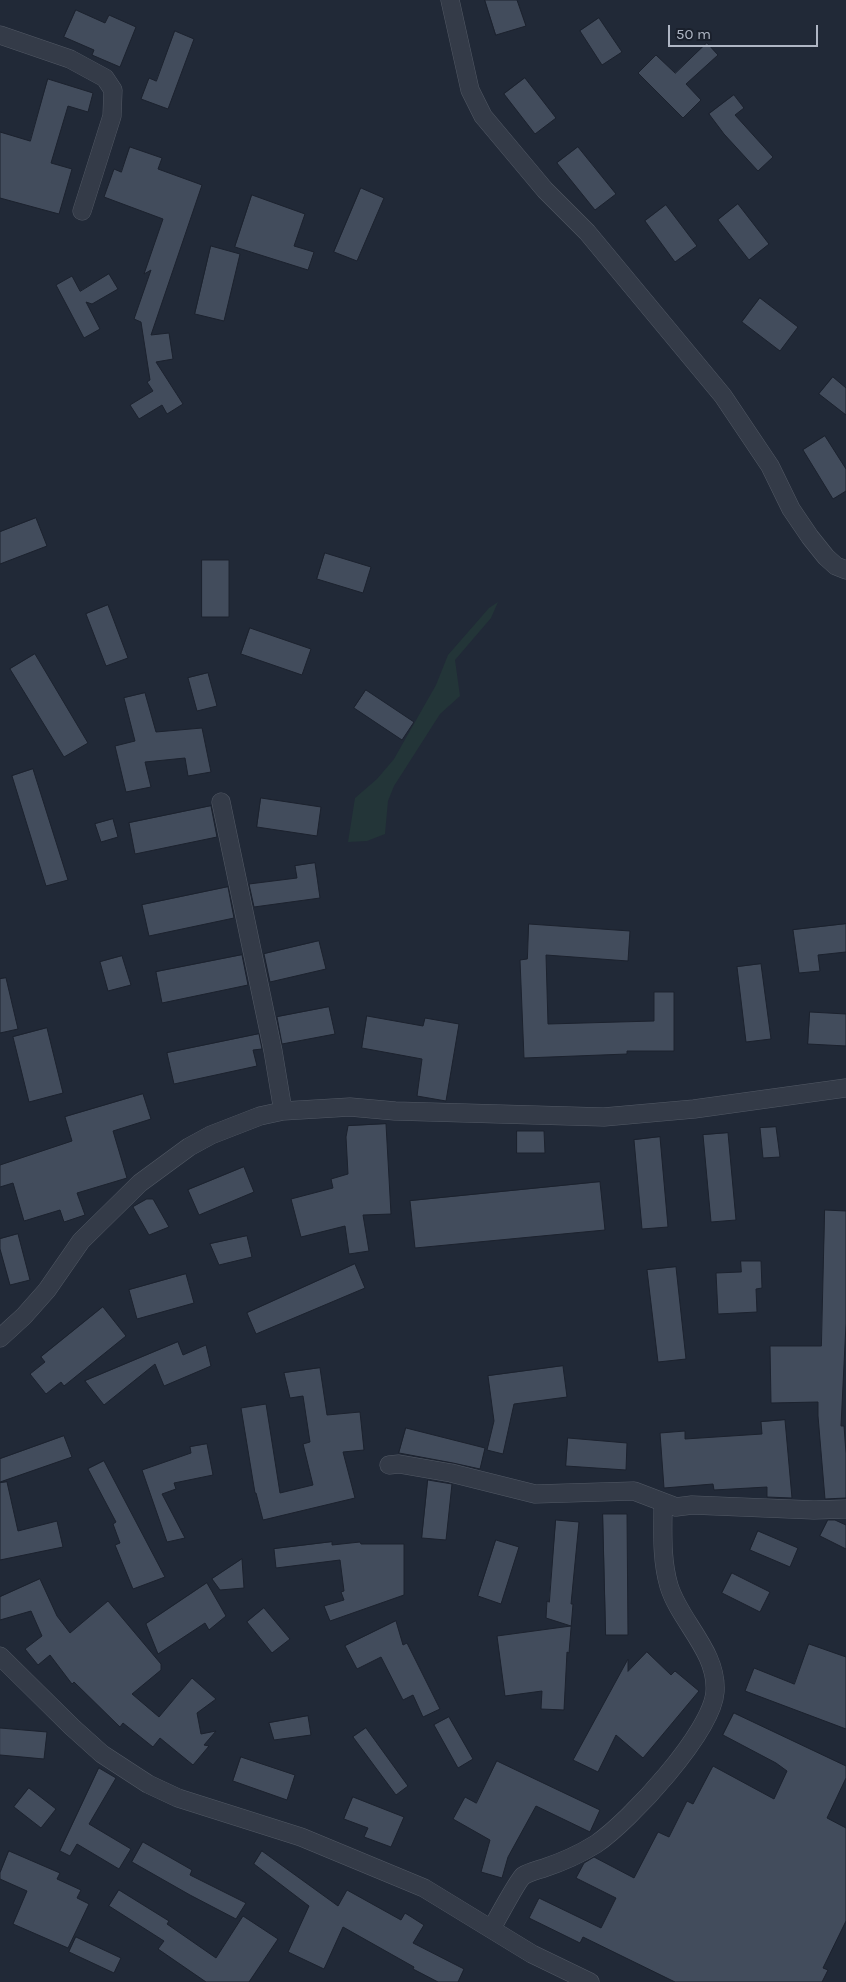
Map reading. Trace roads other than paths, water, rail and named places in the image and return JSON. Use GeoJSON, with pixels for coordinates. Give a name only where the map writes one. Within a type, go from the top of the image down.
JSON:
{"type":"FeatureCollection","features":[{"type":"Feature","properties":{"kind":"street"},"geometry":{"type":"LineString","coordinates":[[450,0],[470,90],[483,116],[545,190],[593,240],[723,396],[770,466],[791,508],[810,537],[826,558],[836,566],[846,570]]}},
{"type":"Feature","properties":{"kind":"street"},"geometry":{"type":"LineString","coordinates":[[0,35],[70,59],[105,78],[113,90],[112,116],[82,211]]}},
{"type":"Feature","properties":{"kind":"street"},"geometry":{"type":"LineString","coordinates":[[221,802],[273,1050],[283,1111]]}},
{"type":"Feature","properties":{"kind":"street"},"geometry":{"type":"LineString","coordinates":[[0,1338],[24,1316],[47,1290],[81,1241],[140,1183],[189,1147],[211,1135],[260,1116],[283,1111],[350,1107],[395,1111],[604,1117],[694,1109],[846,1088]]}},
{"type":"Feature","properties":{"kind":"street"},"geometry":{"type":"LineString","coordinates":[[389,1464],[399,1464],[451,1474],[535,1494],[634,1491],[676,1507],[692,1505],[814,1510],[846,1509]]}},
{"type":"Feature","properties":{"kind":"street"},"geometry":{"type":"LineString","coordinates":[[492,1928],[522,1876],[562,1861],[595,1844],[629,1817],[662,1780],[696,1735],[709,1714],[715,1692],[714,1670],[678,1607],[669,1586],[663,1550],[662,1503]]}},
{"type":"Feature","properties":{"kind":"street"},"geometry":{"type":"LineString","coordinates":[[0,1656],[102,1754],[148,1784],[178,1798],[300,1837],[424,1888],[532,1954],[590,1982]]}}]}
